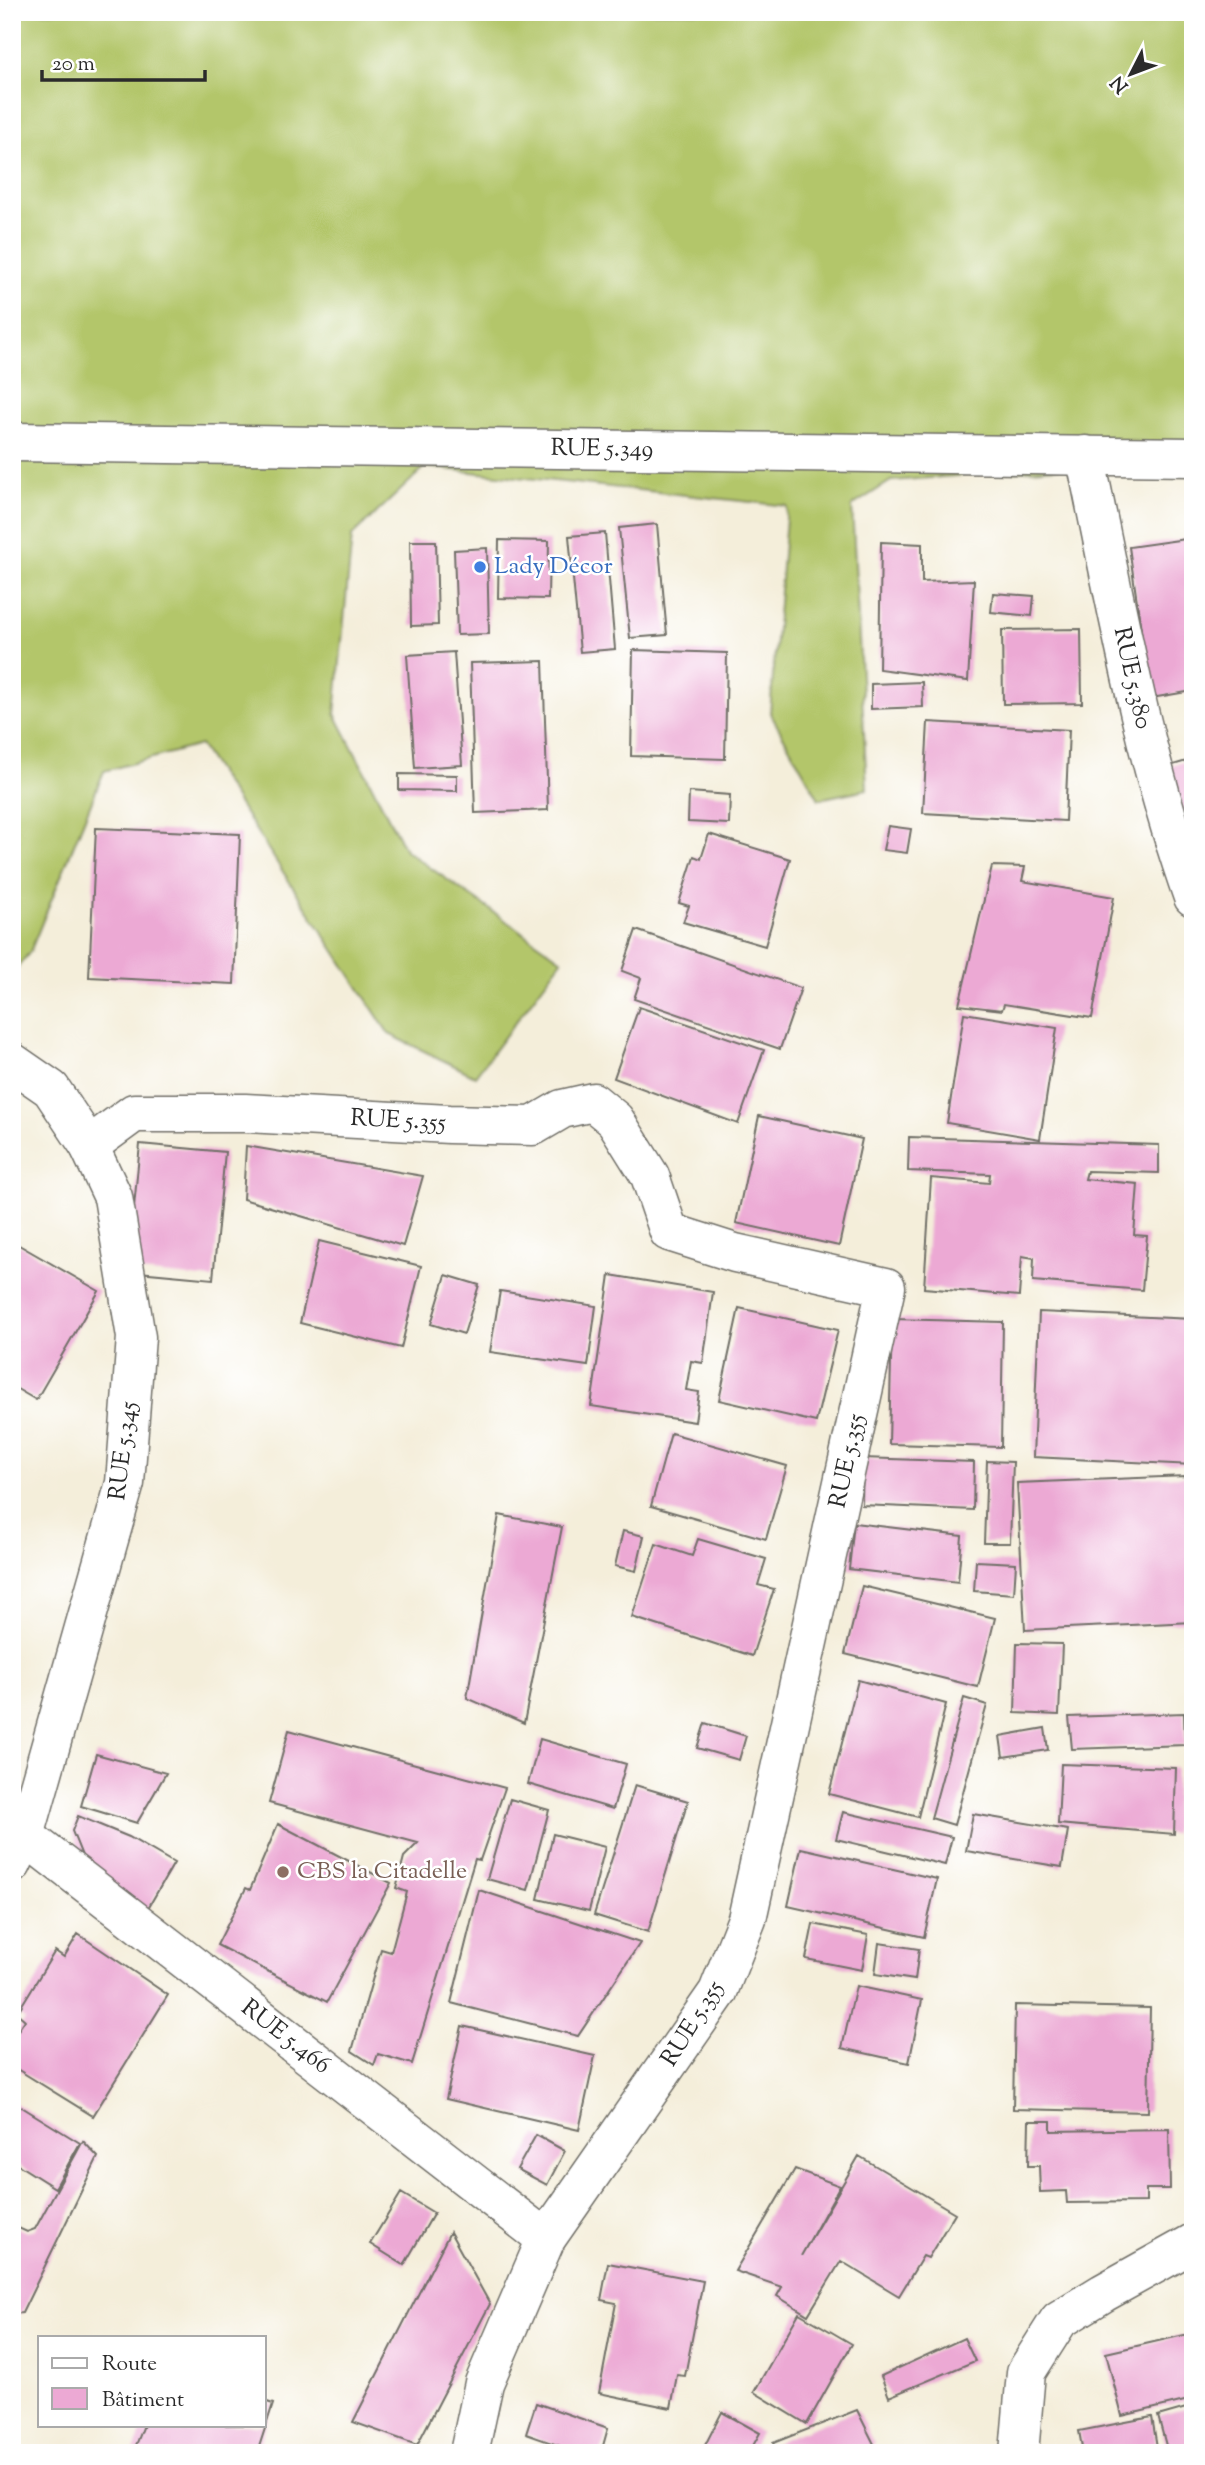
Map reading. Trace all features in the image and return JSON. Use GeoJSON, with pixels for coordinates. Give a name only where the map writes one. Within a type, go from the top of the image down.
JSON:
{"type":"FeatureCollection","features":[{"type":"Feature","properties":{"kind":"street","name":"RUE 5.349"},"geometry":{"type":"LineString","coordinates":[[12,442],[1193,457]]}},
{"type":"Feature","properties":{"kind":"street","name":"RUE 5.380"},"geometry":{"type":"LineString","coordinates":[[1085,456],[1134,693],[1170,832],[1193,897]]}},
{"type":"Feature","properties":{"kind":"street","name":"RUE 5.345"},"geometry":{"type":"LineString","coordinates":[[12,1062],[51,1089],[89,1146],[113,1196],[136,1338],[125,1483],[19,1850]]}},
{"type":"Feature","properties":{"kind":"street","name":"RUE 5.355"},"geometry":{"type":"LineString","coordinates":[[89,1146],[134,1114],[245,1112],[533,1126],[562,1109],[593,1101],[615,1120],[650,1176],[669,1232],[735,1253],[886,1287],[747,1919],[718,1992],[546,2239],[484,2383],[469,2453]]}},
{"type":"Feature","properties":{"kind":"street","name":"RUE 5.466"},"geometry":{"type":"LineString","coordinates":[[19,1850],[546,2239]]}},
{"type":"Feature","properties":{"kind":"street"},"geometry":{"type":"LineString","coordinates":[[1019,2453],[1026,2372],[1059,2320],[1193,2243]]}},
{"type":"Feature","properties":{"kind":"green space"},"geometry":{"type":"Polygon","coordinates":[[[12,12],[1193,12],[1193,457],[891,481],[852,506],[867,789],[819,799],[770,713],[787,506],[425,467],[352,536],[335,714],[405,850],[562,960],[475,1076],[389,1034],[200,745],[104,771],[30,952],[12,974],[12,12]]]}},
{"type":"Feature","properties":{"kind":"building"},"geometry":{"type":"Polygon","coordinates":[[[657,524],[667,635],[630,638],[619,528],[657,524]]]}},
{"type":"Feature","properties":{"kind":"building"},"geometry":{"type":"Polygon","coordinates":[[[605,533],[615,649],[580,652],[569,536],[605,533]]]}},
{"type":"Feature","properties":{"kind":"building"},"geometry":{"type":"Polygon","coordinates":[[[1193,538],[1193,691],[1151,698],[1129,547],[1193,538]]]}},
{"type":"Feature","properties":{"kind":"building"},"geometry":{"type":"Polygon","coordinates":[[[499,540],[549,541],[548,599],[498,598],[499,540]]]}},
{"type":"Feature","properties":{"kind":"building"},"geometry":{"type":"Polygon","coordinates":[[[410,541],[436,541],[438,625],[411,626],[410,541]]]}},
{"type":"Feature","properties":{"kind":"building"},"geometry":{"type":"Polygon","coordinates":[[[881,542],[922,544],[922,582],[974,580],[968,681],[879,669],[881,542]]]}},
{"type":"Feature","properties":{"kind":"building"},"geometry":{"type":"Polygon","coordinates":[[[487,548],[489,634],[457,635],[454,550],[487,548]]]}},
{"type":"Feature","properties":{"kind":"building"},"geometry":{"type":"Polygon","coordinates":[[[993,593],[1034,596],[1032,616],[991,612],[993,593]]]}},
{"type":"Feature","properties":{"kind":"building"},"geometry":{"type":"Polygon","coordinates":[[[1081,629],[1082,703],[1003,704],[1002,630],[1081,629]]]}},
{"type":"Feature","properties":{"kind":"building"},"geometry":{"type":"Polygon","coordinates":[[[633,650],[727,653],[725,759],[631,756],[633,650]]]}},
{"type":"Feature","properties":{"kind":"building"},"geometry":{"type":"Polygon","coordinates":[[[454,652],[462,765],[415,768],[407,655],[454,652]]]}},
{"type":"Feature","properties":{"kind":"building"},"geometry":{"type":"Polygon","coordinates":[[[543,661],[548,810],[475,813],[470,663],[543,661]]]}},
{"type":"Feature","properties":{"kind":"building"},"geometry":{"type":"Polygon","coordinates":[[[922,682],[923,707],[871,709],[871,684],[922,682]]]}},
{"type":"Feature","properties":{"kind":"building"},"geometry":{"type":"Polygon","coordinates":[[[928,722],[1069,730],[1065,821],[923,813],[928,722]]]}},
{"type":"Feature","properties":{"kind":"building"},"geometry":{"type":"Polygon","coordinates":[[[1193,759],[1193,881],[1153,771],[1193,759]]]}},
{"type":"Feature","properties":{"kind":"building"},"geometry":{"type":"Polygon","coordinates":[[[399,774],[457,775],[457,791],[399,790],[399,774]]]}},
{"type":"Feature","properties":{"kind":"building"},"geometry":{"type":"Polygon","coordinates":[[[689,792],[730,795],[729,824],[688,822],[689,792]]]}},
{"type":"Feature","properties":{"kind":"building"},"geometry":{"type":"Polygon","coordinates":[[[888,826],[911,829],[907,853],[883,850],[888,826]]]}},
{"type":"Feature","properties":{"kind":"building"},"geometry":{"type":"Polygon","coordinates":[[[96,828],[240,834],[234,984],[89,977],[96,828]]]}},
{"type":"Feature","properties":{"kind":"building"},"geometry":{"type":"Polygon","coordinates":[[[709,834],[790,859],[765,946],[683,922],[689,906],[679,903],[694,856],[701,859],[709,834]]]}},
{"type":"Feature","properties":{"kind":"building"},"geometry":{"type":"Polygon","coordinates":[[[992,866],[1025,867],[1022,881],[1114,897],[1092,1018],[1004,1004],[1002,1010],[959,1005],[992,866]]]}},
{"type":"Feature","properties":{"kind":"building"},"geometry":{"type":"Polygon","coordinates":[[[636,930],[801,988],[780,1049],[634,999],[641,978],[622,971],[636,930]]]}},
{"type":"Feature","properties":{"kind":"building"},"geometry":{"type":"Polygon","coordinates":[[[639,1007],[764,1050],[738,1124],[614,1078],[639,1007]]]}},
{"type":"Feature","properties":{"kind":"building"},"geometry":{"type":"Polygon","coordinates":[[[964,1013],[1057,1028],[1040,1139],[947,1123],[964,1013]]]}},
{"type":"Feature","properties":{"kind":"building"},"geometry":{"type":"Polygon","coordinates":[[[759,1116],[862,1139],[839,1246],[736,1223],[759,1116]]]}},
{"type":"Feature","properties":{"kind":"building"},"geometry":{"type":"Polygon","coordinates":[[[909,1137],[1159,1145],[1159,1173],[1087,1171],[1085,1179],[1138,1184],[1134,1235],[1147,1236],[1142,1290],[1033,1281],[1034,1258],[1022,1256],[1019,1296],[924,1288],[931,1178],[989,1183],[990,1174],[908,1171],[909,1137]]]}},
{"type":"Feature","properties":{"kind":"building"},"geometry":{"type":"Polygon","coordinates":[[[140,1144],[225,1152],[213,1279],[128,1271],[140,1144]]]}},
{"type":"Feature","properties":{"kind":"building"},"geometry":{"type":"Polygon","coordinates":[[[246,1146],[423,1176],[403,1246],[243,1199],[246,1146]]]}},
{"type":"Feature","properties":{"kind":"building"},"geometry":{"type":"Polygon","coordinates":[[[12,1241],[99,1291],[36,1400],[12,1386],[12,1241]]]}},
{"type":"Feature","properties":{"kind":"building"},"geometry":{"type":"Polygon","coordinates":[[[319,1241],[421,1266],[401,1348],[300,1323],[319,1241]]]}},
{"type":"Feature","properties":{"kind":"building"},"geometry":{"type":"Polygon","coordinates":[[[446,1275],[479,1285],[464,1334],[431,1324],[446,1275]]]}},
{"type":"Feature","properties":{"kind":"building"},"geometry":{"type":"Polygon","coordinates":[[[610,1275],[713,1292],[703,1363],[691,1361],[686,1390],[699,1392],[695,1422],[591,1406],[610,1275]]]}},
{"type":"Feature","properties":{"kind":"building"},"geometry":{"type":"Polygon","coordinates":[[[500,1291],[596,1306],[588,1366],[490,1352],[500,1291]]]}},
{"type":"Feature","properties":{"kind":"building"},"geometry":{"type":"Polygon","coordinates":[[[739,1308],[838,1330],[816,1422],[719,1400],[739,1308]]]}},
{"type":"Feature","properties":{"kind":"building"},"geometry":{"type":"Polygon","coordinates":[[[1039,1312],[1193,1319],[1193,1465],[1033,1457],[1039,1312]]]}},
{"type":"Feature","properties":{"kind":"building"},"geometry":{"type":"Polygon","coordinates":[[[892,1319],[1003,1322],[1001,1447],[889,1444],[892,1319]]]}},
{"type":"Feature","properties":{"kind":"building"},"geometry":{"type":"Polygon","coordinates":[[[671,1433],[787,1466],[766,1539],[651,1506],[671,1433]]]}},
{"type":"Feature","properties":{"kind":"building"},"geometry":{"type":"Polygon","coordinates":[[[863,1458],[974,1462],[973,1510],[862,1505],[863,1458]]]}},
{"type":"Feature","properties":{"kind":"building"},"geometry":{"type":"Polygon","coordinates":[[[987,1461],[1013,1462],[1010,1543],[984,1543],[987,1461]]]}},
{"type":"Feature","properties":{"kind":"building"},"geometry":{"type":"Polygon","coordinates":[[[1186,1476],[1193,1622],[1025,1630],[1017,1483],[1186,1476]]]}},
{"type":"Feature","properties":{"kind":"building"},"geometry":{"type":"Polygon","coordinates":[[[499,1515],[562,1527],[524,1723],[467,1698],[499,1515]]]}},
{"type":"Feature","properties":{"kind":"building"},"geometry":{"type":"Polygon","coordinates":[[[854,1523],[962,1536],[958,1582],[849,1569],[854,1523]]]}},
{"type":"Feature","properties":{"kind":"building"},"geometry":{"type":"Polygon","coordinates":[[[623,1531],[644,1536],[636,1571],[615,1566],[623,1531]]]}},
{"type":"Feature","properties":{"kind":"building"},"geometry":{"type":"Polygon","coordinates":[[[698,1539],[766,1559],[758,1585],[774,1589],[752,1656],[632,1617],[656,1544],[692,1556],[698,1539]]]}},
{"type":"Feature","properties":{"kind":"building"},"geometry":{"type":"Polygon","coordinates":[[[976,1561],[1016,1563],[1014,1594],[974,1591],[976,1561]]]}},
{"type":"Feature","properties":{"kind":"building"},"geometry":{"type":"Polygon","coordinates":[[[862,1586],[995,1618],[978,1687],[845,1654],[862,1586]]]}},
{"type":"Feature","properties":{"kind":"building"},"geometry":{"type":"Polygon","coordinates":[[[1017,1643],[1062,1644],[1059,1715],[1015,1713],[1017,1643]]]}},
{"type":"Feature","properties":{"kind":"building"},"geometry":{"type":"Polygon","coordinates":[[[858,1680],[946,1704],[918,1817],[829,1794],[858,1680]]]}},
{"type":"Feature","properties":{"kind":"building"},"geometry":{"type":"Polygon","coordinates":[[[964,1698],[987,1705],[954,1825],[931,1818],[964,1698]]]}},
{"type":"Feature","properties":{"kind":"building"},"geometry":{"type":"Polygon","coordinates":[[[1184,1713],[1185,1745],[1072,1749],[1069,1717],[1184,1713]]]}},
{"type":"Feature","properties":{"kind":"building"},"geometry":{"type":"Polygon","coordinates":[[[705,1723],[746,1736],[739,1760],[697,1748],[705,1723]]]}},
{"type":"Feature","properties":{"kind":"building"},"geometry":{"type":"Polygon","coordinates":[[[1045,1728],[1048,1750],[1003,1757],[1000,1736],[1045,1728]]]}},
{"type":"Feature","properties":{"kind":"building"},"geometry":{"type":"Polygon","coordinates":[[[289,1730],[505,1788],[480,1860],[475,1859],[412,2064],[378,2054],[374,2065],[352,2051],[381,1949],[391,1952],[407,1892],[396,1888],[404,1857],[418,1843],[269,1803],[289,1730]]]}},
{"type":"Feature","properties":{"kind":"building"},"geometry":{"type":"Polygon","coordinates":[[[540,1739],[626,1764],[613,1809],[528,1784],[540,1739]]]}},
{"type":"Feature","properties":{"kind":"building"},"geometry":{"type":"Polygon","coordinates":[[[96,1754],[166,1773],[137,1823],[81,1806],[96,1754]]]}},
{"type":"Feature","properties":{"kind":"building"},"geometry":{"type":"Polygon","coordinates":[[[1061,1764],[1176,1768],[1174,1834],[1058,1824],[1061,1764]]]}},
{"type":"Feature","properties":{"kind":"building"},"geometry":{"type":"Polygon","coordinates":[[[635,1785],[688,1801],[648,1932],[594,1915],[635,1785]]]}},
{"type":"Feature","properties":{"kind":"building"},"geometry":{"type":"Polygon","coordinates":[[[510,1799],[549,1810],[528,1890],[487,1879],[510,1799]]]}},
{"type":"Feature","properties":{"kind":"building"},"geometry":{"type":"Polygon","coordinates":[[[843,1812],[952,1837],[945,1865],[836,1839],[843,1812]]]}},
{"type":"Feature","properties":{"kind":"building"},"geometry":{"type":"Polygon","coordinates":[[[973,1814],[1068,1830],[1062,1867],[966,1851],[973,1814]]]}},
{"type":"Feature","properties":{"kind":"building"},"geometry":{"type":"Polygon","coordinates":[[[78,1816],[129,1837],[174,1863],[144,1915],[93,1883],[72,1831],[78,1816]]]}},
{"type":"Feature","properties":{"kind":"building"},"geometry":{"type":"Polygon","coordinates":[[[278,1824],[391,1883],[327,2002],[217,1945],[246,1888],[250,1890],[278,1824]]]}},
{"type":"Feature","properties":{"kind":"building"},"geometry":{"type":"Polygon","coordinates":[[[553,1834],[605,1847],[589,1911],[538,1899],[553,1834]]]}},
{"type":"Feature","properties":{"kind":"building"},"geometry":{"type":"Polygon","coordinates":[[[801,1848],[937,1879],[924,1937],[788,1906],[801,1848]]]}},
{"type":"Feature","properties":{"kind":"building"},"geometry":{"type":"Polygon","coordinates":[[[479,1890],[640,1943],[578,2036],[451,2003],[479,1890]]]}},
{"type":"Feature","properties":{"kind":"building"},"geometry":{"type":"Polygon","coordinates":[[[813,1924],[868,1935],[862,1970],[806,1959],[813,1924]]]}},
{"type":"Feature","properties":{"kind":"building"},"geometry":{"type":"Polygon","coordinates":[[[78,1934],[168,1995],[93,2116],[12,2066],[12,2039],[25,2020],[17,2013],[55,1951],[64,1957],[78,1934]]]}},
{"type":"Feature","properties":{"kind":"building"},"geometry":{"type":"Polygon","coordinates":[[[879,1943],[919,1949],[915,1980],[875,1974],[879,1943]]]}},
{"type":"Feature","properties":{"kind":"building"},"geometry":{"type":"Polygon","coordinates":[[[856,1986],[922,2000],[909,2063],[842,2048],[856,1986]]]}},
{"type":"Feature","properties":{"kind":"building"},"geometry":{"type":"Polygon","coordinates":[[[1015,2005],[1150,2008],[1148,2112],[1013,2109],[1015,2005]]]}},
{"type":"Feature","properties":{"kind":"building"},"geometry":{"type":"Polygon","coordinates":[[[462,2026],[595,2056],[579,2130],[446,2099],[462,2026]]]}},
{"type":"Feature","properties":{"kind":"building"},"geometry":{"type":"Polygon","coordinates":[[[12,2101],[80,2143],[55,2188],[12,2161],[12,2101]]]}},
{"type":"Feature","properties":{"kind":"building"},"geometry":{"type":"Polygon","coordinates":[[[1029,2121],[1051,2121],[1051,2131],[1169,2129],[1170,2189],[1146,2189],[1146,2202],[1067,2203],[1066,2191],[1040,2192],[1039,2166],[1028,2166],[1029,2121]]]}},
{"type":"Feature","properties":{"kind":"building"},"geometry":{"type":"Polygon","coordinates":[[[536,2135],[565,2151],[547,2185],[517,2169],[536,2135]]]}},
{"type":"Feature","properties":{"kind":"building"},"geometry":{"type":"Polygon","coordinates":[[[83,2141],[98,2157],[22,2313],[12,2314],[12,2225],[27,2232],[35,2229],[83,2141]]]}},
{"type":"Feature","properties":{"kind":"building"},"geometry":{"type":"Polygon","coordinates":[[[859,2156],[955,2213],[928,2258],[923,2256],[899,2296],[841,2261],[808,2315],[777,2296],[782,2287],[735,2271],[795,2169],[840,2186],[801,2256],[859,2156]]]}},
{"type":"Feature","properties":{"kind":"building"},"geometry":{"type":"Polygon","coordinates":[[[401,2193],[434,2213],[404,2265],[370,2244],[401,2193]]]}},
{"type":"Feature","properties":{"kind":"building"},"geometry":{"type":"Polygon","coordinates":[[[450,2232],[490,2304],[417,2445],[353,2422],[450,2232]]]}},
{"type":"Feature","properties":{"kind":"building"},"geometry":{"type":"Polygon","coordinates":[[[608,2263],[703,2281],[685,2376],[677,2375],[671,2408],[599,2393],[616,2303],[601,2300],[608,2263]]]}},
{"type":"Feature","properties":{"kind":"building"},"geometry":{"type":"Polygon","coordinates":[[[799,2313],[852,2344],[807,2424],[754,2392],[799,2313]]]}},
{"type":"Feature","properties":{"kind":"building"},"geometry":{"type":"Polygon","coordinates":[[[1193,2333],[1193,2399],[1122,2416],[1106,2353],[1193,2333]]]}},
{"type":"Feature","properties":{"kind":"building"},"geometry":{"type":"Polygon","coordinates":[[[964,2338],[975,2361],[889,2397],[881,2376],[964,2338]]]}},
{"type":"Feature","properties":{"kind":"building"},"geometry":{"type":"Polygon","coordinates":[[[266,2402],[273,2404],[266,2425],[266,2402]]]}},
{"type":"Feature","properties":{"kind":"building"},"geometry":{"type":"Polygon","coordinates":[[[536,2403],[608,2428],[601,2453],[580,2453],[526,2434],[536,2403]]]}},
{"type":"Feature","properties":{"kind":"building"},"geometry":{"type":"Polygon","coordinates":[[[1193,2406],[1193,2453],[1168,2453],[1158,2416],[1193,2406]]]}},
{"type":"Feature","properties":{"kind":"building"},"geometry":{"type":"Polygon","coordinates":[[[857,2410],[874,2444],[855,2453],[779,2453],[773,2443],[857,2410]]]}},
{"type":"Feature","properties":{"kind":"building"},"geometry":{"type":"Polygon","coordinates":[[[722,2412],[760,2433],[749,2453],[701,2453],[722,2412]]]}},
{"type":"Feature","properties":{"kind":"building"},"geometry":{"type":"Polygon","coordinates":[[[1152,2417],[1158,2453],[1083,2453],[1079,2431],[1152,2417]]]}},
{"type":"Feature","properties":{"kind":"building"},"geometry":{"type":"Polygon","coordinates":[[[144,2426],[266,2426],[257,2453],[133,2453],[144,2426]]]}},
{"type":"Feature","properties":{"kind":"place","name":"Lady Décor"},"geometry":{"type":"Point","coordinates":[480,567]}},
{"type":"Feature","properties":{"kind":"place","name":"CBS la Citadelle"},"geometry":{"type":"Point","coordinates":[283,1872]}}]}
